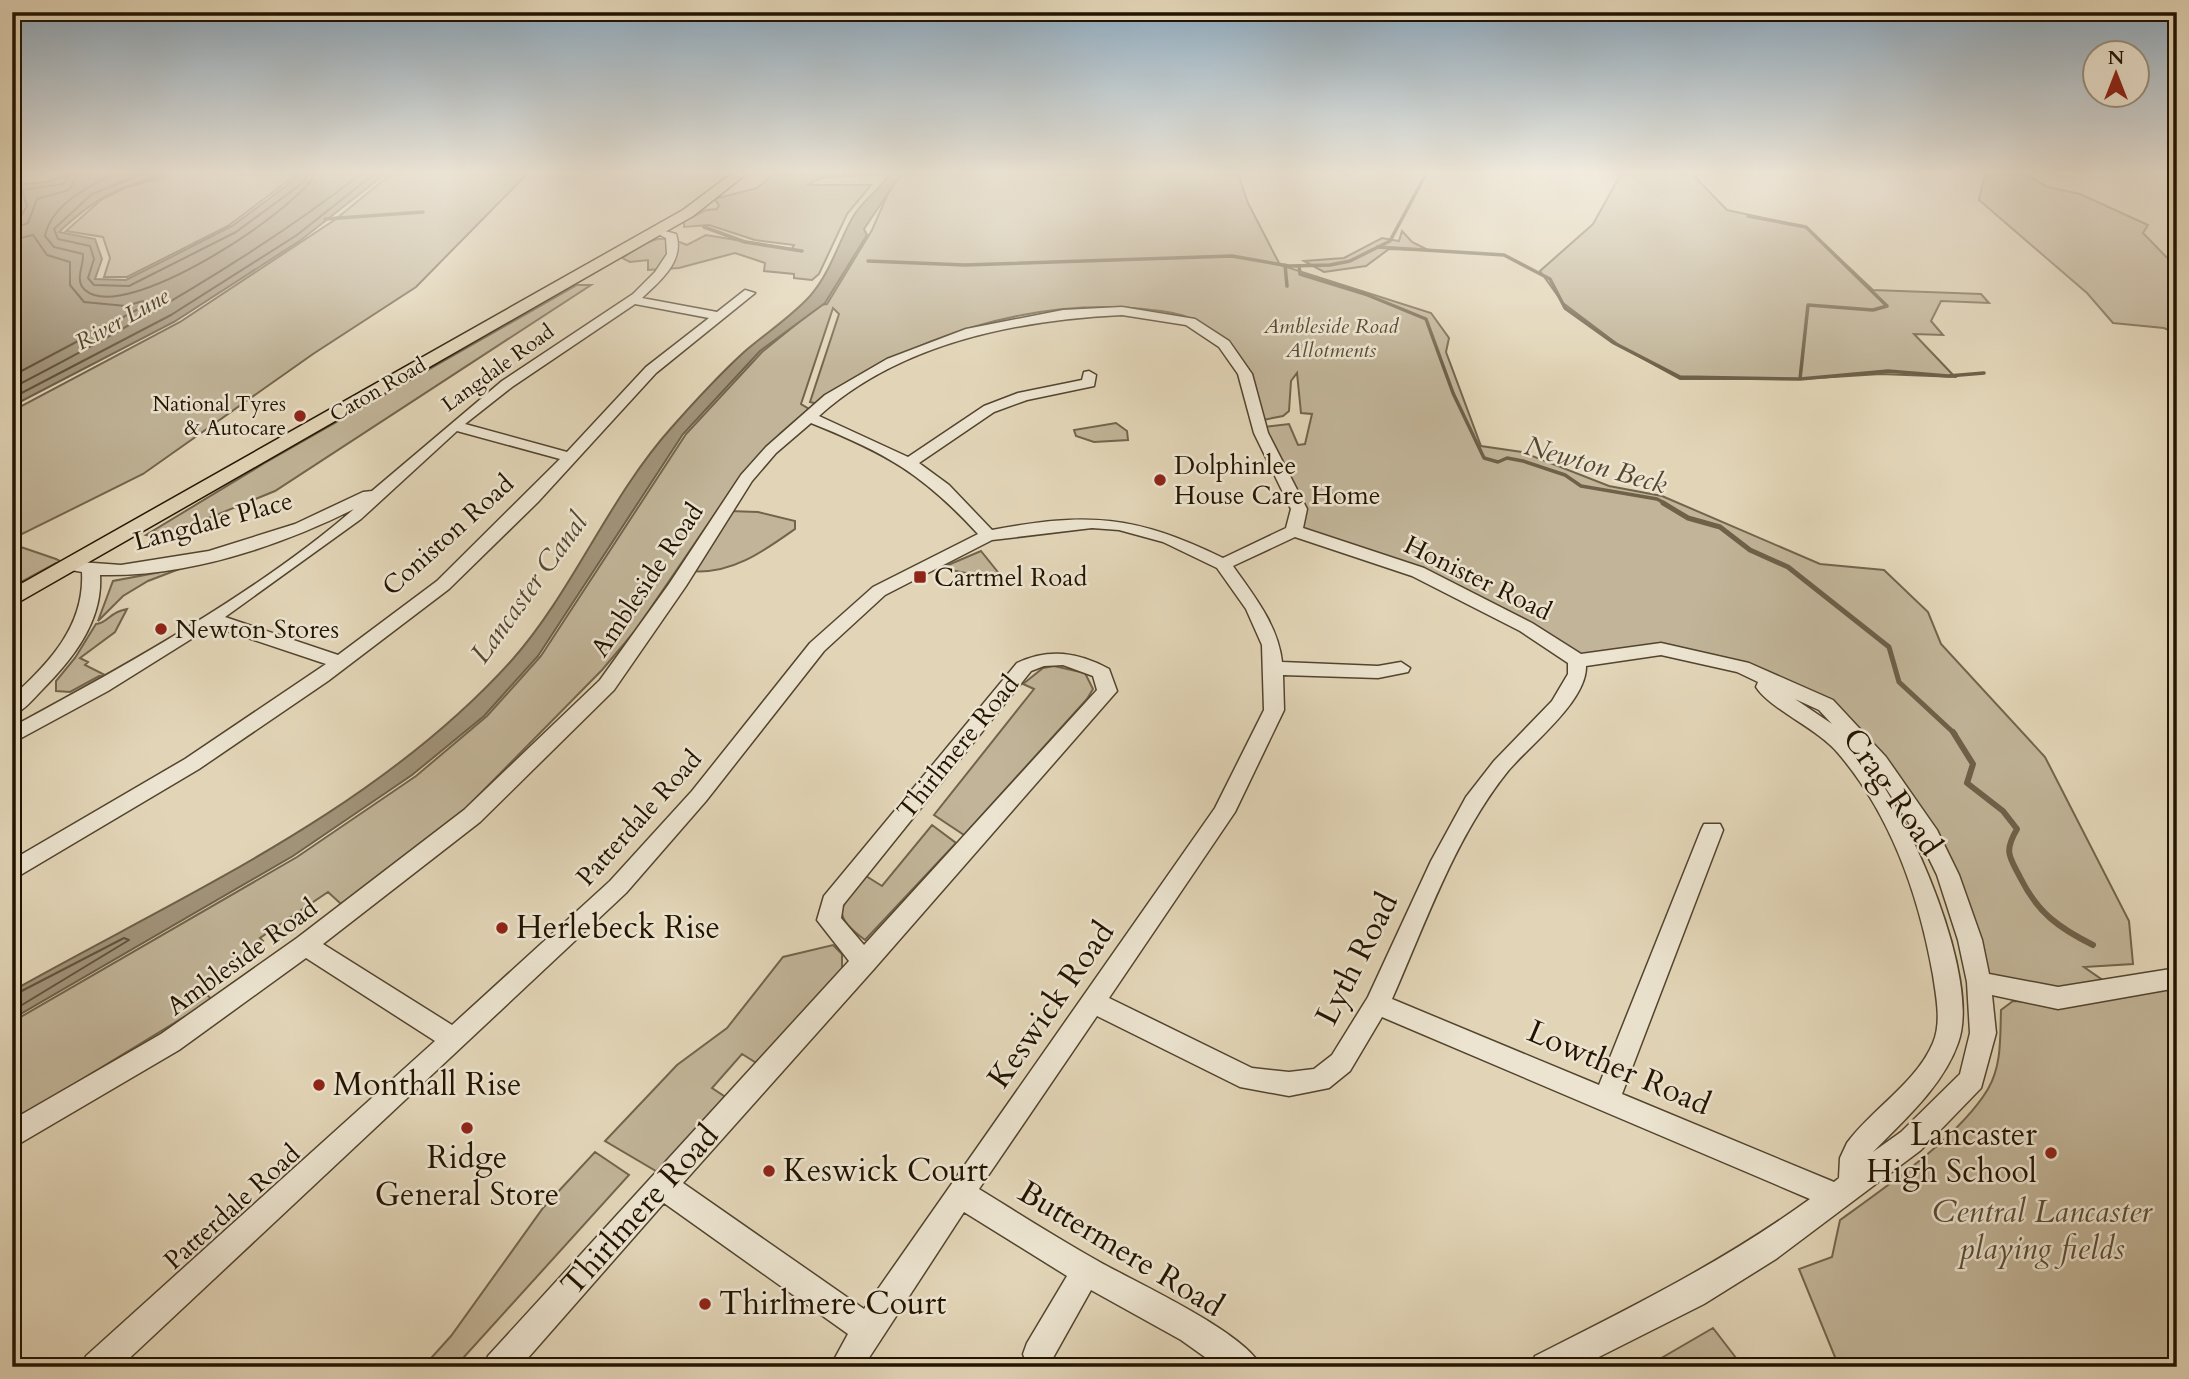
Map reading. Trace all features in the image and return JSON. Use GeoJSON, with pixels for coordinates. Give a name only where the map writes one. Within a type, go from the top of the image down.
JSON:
{"type":"FeatureCollection","features":[{"type":"Feature","properties":{"kind":"main road","name":"Caton Road"},"geometry":{"type":"LineString","coordinates":[[12,599],[82,568],[645,238]]}},
{"type":"Feature","properties":{"kind":"street","name":"Langdale Road"},"geometry":{"type":"LineString","coordinates":[[12,736],[66,707],[211,619],[357,514],[455,426],[508,383],[602,323],[653,284],[671,259],[673,238]]}},
{"type":"Feature","properties":{"kind":"street","name":"Coniston Road"},"geometry":{"type":"LineString","coordinates":[[12,871],[182,771],[340,662],[443,585],[570,457],[651,370],[716,316],[749,293]]}},
{"type":"Feature","properties":{"kind":"street"},"geometry":{"type":"LineString","coordinates":[[632,300],[716,316]]}},
{"type":"Feature","properties":{"kind":"street","name":"Ambleside Road"},"geometry":{"type":"LineString","coordinates":[[12,1135],[170,1042],[305,945],[472,816],[607,685],[677,586],[746,478],[807,416],[859,379],[892,362],[971,332],[1063,314],[1154,314],[1190,322],[1224,344],[1245,374],[1261,433],[1299,509],[1294,531]]}},
{"type":"Feature","properties":{"kind":"street"},"geometry":{"type":"LineString","coordinates":[[909,463],[989,409],[1023,396],[1089,383],[1089,375]]}},
{"type":"Feature","properties":{"kind":"street"},"geometry":{"type":"LineString","coordinates":[[807,416],[873,443],[909,463],[938,483],[988,536]]}},
{"type":"Feature","properties":{"kind":"street"},"geometry":{"type":"LineString","coordinates":[[455,426],[570,457]]}},
{"type":"Feature","properties":{"kind":"street","name":"Langdale Place"},"geometry":{"type":"LineString","coordinates":[[82,568],[122,571],[158,566],[292,531],[383,489]]}},
{"type":"Feature","properties":{"kind":"street","name":"Patterdale Road"},"geometry":{"type":"LineString","coordinates":[[97,1367],[618,887],[699,796],[812,652],[853,612],[912,571],[988,536],[1062,524],[1120,525],[1169,538],[1223,564]]}},
{"type":"Feature","properties":{"kind":"street"},"geometry":{"type":"LineString","coordinates":[[292,531],[322,540]]}},
{"type":"Feature","properties":{"kind":"street"},"geometry":{"type":"LineString","coordinates":[[1223,564],[1294,531]]}},
{"type":"Feature","properties":{"kind":"street","name":"Honister Road"},"geometry":{"type":"LineString","coordinates":[[1294,531],[1418,572],[1526,627],[1565,650],[1577,661]]}},
{"type":"Feature","properties":{"kind":"street","name":"Keswick Road"},"geometry":{"type":"LineString","coordinates":[[845,1367],[959,1193],[1094,1003],[1224,812],[1274,710],[1274,667],[1265,629],[1223,564]]}},
{"type":"Feature","properties":{"kind":"street"},"geometry":{"type":"LineString","coordinates":[[18,703],[52,668],[80,628],[93,592],[82,568]]}},
{"type":"Feature","properties":{"kind":"street"},"geometry":{"type":"LineString","coordinates":[[211,619],[340,662]]}},
{"type":"Feature","properties":{"kind":"street","name":"Crag Road"},"geometry":{"type":"LineString","coordinates":[[1546,1367],[1693,1293],[1766,1249],[1911,1141],[1972,1080],[1983,1032],[1979,982],[1970,940],[1948,875],[1929,836],[1899,791],[1854,732],[1826,705],[1742,667],[1661,649],[1577,661]]}},
{"type":"Feature","properties":{"kind":"street","name":"Thirlmere Road"},"geometry":{"type":"LineString","coordinates":[[499,1367],[866,962],[1107,691],[1102,673],[1087,664],[1054,658],[1024,667],[832,902],[829,920],[846,943],[866,962]]}},
{"type":"Feature","properties":{"kind":"street","name":"Lyth Road"},"geometry":{"type":"LineString","coordinates":[[1094,1003],[1249,1079],[1289,1084],[1320,1080],[1341,1063],[1377,1004],[1443,861],[1474,803],[1501,766],[1559,705],[1577,674],[1577,661]]}},
{"type":"Feature","properties":{"kind":"street"},"geometry":{"type":"LineString","coordinates":[[1274,667],[1378,672],[1401,668]]}},
{"type":"Feature","properties":{"kind":"street","name":"Crag Road"},"geometry":{"type":"LineString","coordinates":[[1768,677],[1766,687],[1771,693],[1823,727],[1847,750],[1880,799],[1912,862],[1941,945],[1950,1010],[1947,1042],[1933,1068],[1888,1114],[1854,1156],[1844,1189]]}},
{"type":"Feature","properties":{"kind":"street"},"geometry":{"type":"LineString","coordinates":[[18,703],[66,707]]}},
{"type":"Feature","properties":{"kind":"street"},"geometry":{"type":"LineString","coordinates":[[1607,1098],[1712,830]]}},
{"type":"Feature","properties":{"kind":"street"},"geometry":{"type":"LineString","coordinates":[[305,945],[453,1039]]}},
{"type":"Feature","properties":{"kind":"street"},"geometry":{"type":"LineString","coordinates":[[1979,982],[2058,998],[2177,978]]}},
{"type":"Feature","properties":{"kind":"street","name":"Lowther Road"},"geometry":{"type":"LineString","coordinates":[[1377,1004],[1607,1098],[1844,1189]]}},
{"type":"Feature","properties":{"kind":"street"},"geometry":{"type":"LineString","coordinates":[[662,1185],[869,1330]]}},
{"type":"Feature","properties":{"kind":"street","name":"Buttermere Road"},"geometry":{"type":"LineString","coordinates":[[959,1193],[1086,1271],[1192,1329],[1246,1367]]}},
{"type":"Feature","properties":{"kind":"street"},"geometry":{"type":"LineString","coordinates":[[1038,1354],[1086,1271]]}},
{"type":"Feature","properties":{"kind":"green space"},"geometry":{"type":"Polygon","coordinates":[[[103,238],[204,238],[127,277],[104,277],[110,258],[103,238]]]}},
{"type":"Feature","properties":{"kind":"green space"},"geometry":{"type":"Polygon","coordinates":[[[307,238],[464,238],[416,287],[313,354],[143,474],[12,539],[12,411],[180,322],[307,238]]]}},
{"type":"Feature","properties":{"kind":"green space"},"geometry":{"type":"Polygon","coordinates":[[[700,238],[727,238],[792,249],[794,245],[750,238],[836,238],[819,274],[812,280],[794,278],[794,274],[764,271],[765,263],[735,253],[679,268],[648,270],[648,260],[630,262],[622,258],[653,240],[660,239],[687,245],[700,238]]]}},
{"type":"Feature","properties":{"kind":"green space","name":"Ambleside Road Allotments"},"geometry":{"type":"Polygon","coordinates":[[[867,238],[1266,238],[1280,265],[1431,313],[1449,338],[1446,352],[1481,446],[1522,452],[1609,486],[1662,496],[1820,564],[1884,570],[1928,612],[1941,644],[2045,757],[2129,921],[2133,964],[2084,967],[2114,988],[2058,998],[1979,982],[1948,875],[1854,732],[1768,677],[1661,649],[1577,661],[1430,579],[1294,531],[1299,509],[1264,427],[1289,424],[1298,445],[1305,444],[1312,414],[1301,413],[1297,373],[1291,381],[1289,411],[1283,416],[1263,420],[1248,374],[1191,319],[1175,313],[1101,307],[1015,317],[972,327],[891,359],[818,404],[810,402],[839,314],[833,308],[801,404],[809,409],[781,433],[740,477],[635,631],[602,670],[465,809],[341,904],[328,892],[260,938],[263,941],[200,987],[212,1000],[12,1122],[12,1022],[297,857],[416,776],[487,716],[541,656],[686,434],[762,352],[820,305],[827,304],[867,238]]]}},
{"type":"Feature","properties":{"kind":"green space"},"geometry":{"type":"Polygon","coordinates":[[[1381,238],[1399,241],[1400,238],[1409,238],[1428,250],[1389,249],[1366,266],[1324,272],[1304,261],[1344,258],[1381,238]]]}},
{"type":"Feature","properties":{"kind":"green space"},"geometry":{"type":"Polygon","coordinates":[[[1577,238],[1818,238],[1873,290],[1981,294],[1989,303],[1941,301],[1931,321],[1943,335],[1914,334],[1955,377],[1881,374],[1800,379],[1680,379],[1620,346],[1563,303],[1540,271],[1577,238]]]}},
{"type":"Feature","properties":{"kind":"green space"},"geometry":{"type":"Polygon","coordinates":[[[2024,238],[2148,238],[2177,268],[2177,334],[2164,328],[2113,323],[2087,293],[2024,238]]]}},
{"type":"Feature","properties":{"kind":"green space"},"geometry":{"type":"Polygon","coordinates":[[[577,285],[591,285],[275,491],[160,538],[146,535],[263,464],[577,285]]]}},
{"type":"Feature","properties":{"kind":"green space"},"geometry":{"type":"Polygon","coordinates":[[[1116,423],[1127,431],[1128,440],[1094,442],[1076,436],[1074,430],[1116,423]]]}},
{"type":"Feature","properties":{"kind":"green space"},"geometry":{"type":"Polygon","coordinates":[[[729,511],[758,512],[795,521],[795,529],[746,560],[720,569],[691,571],[729,511]]]}},
{"type":"Feature","properties":{"kind":"green space"},"geometry":{"type":"Polygon","coordinates":[[[12,544],[56,559],[60,561],[12,587],[12,544]]]}},
{"type":"Feature","properties":{"kind":"green space"},"geometry":{"type":"Polygon","coordinates":[[[981,551],[1005,581],[941,568],[981,551]]]}},
{"type":"Feature","properties":{"kind":"green space"},"geometry":{"type":"Polygon","coordinates":[[[182,568],[148,581],[123,596],[98,621],[113,581],[182,568]]]}},
{"type":"Feature","properties":{"kind":"green space"},"geometry":{"type":"Polygon","coordinates":[[[127,609],[115,632],[80,658],[88,662],[85,665],[103,674],[70,692],[56,691],[56,681],[75,658],[96,624],[127,609]]]}},
{"type":"Feature","properties":{"kind":"green space"},"geometry":{"type":"Polygon","coordinates":[[[1054,666],[1085,673],[1093,689],[1087,699],[964,835],[934,815],[1034,689],[1023,684],[1043,668],[1054,666]]]}},
{"type":"Feature","properties":{"kind":"green space"},"geometry":{"type":"Polygon","coordinates":[[[932,825],[956,843],[865,940],[853,931],[842,916],[845,903],[866,876],[882,886],[932,825]]]}},
{"type":"Feature","properties":{"kind":"green space"},"geometry":{"type":"Polygon","coordinates":[[[833,945],[842,954],[842,969],[758,1064],[742,1054],[712,1088],[727,1098],[661,1174],[605,1141],[677,1065],[727,1028],[783,957],[833,945]]]}},
{"type":"Feature","properties":{"kind":"green space","name":"Central Lancaster playing fields"},"geometry":{"type":"Polygon","coordinates":[[[2177,987],[2177,1367],[1839,1367],[1799,1269],[1832,1257],[1840,1220],[1921,1160],[1960,1125],[1975,1107],[1988,1089],[1996,1070],[2001,1010],[2013,1001],[2061,1004],[2177,987]]]}},
{"type":"Feature","properties":{"kind":"green space"},"geometry":{"type":"Polygon","coordinates":[[[595,1152],[629,1175],[455,1367],[423,1367],[451,1336],[543,1208],[595,1152]]]}},
{"type":"Feature","properties":{"kind":"green space"},"geometry":{"type":"Polygon","coordinates":[[[1713,1328],[1743,1367],[1646,1367],[1713,1328]]]}},
{"type":"Feature","properties":{"kind":"water","name":"River Lune"},"geometry":{"type":"Polygon","coordinates":[[[12,238],[95,239],[102,259],[95,279],[126,280],[208,238],[303,238],[174,322],[12,406],[12,238]]]}},
{"type":"Feature","properties":{"kind":"water"},"geometry":{"type":"Polygon","coordinates":[[[842,238],[865,238],[825,303],[760,351],[683,434],[538,656],[484,716],[412,775],[293,856],[12,1019],[12,991],[276,845],[340,805],[401,761],[459,713],[512,660],[534,633],[629,483],[672,427],[735,361],[795,311],[823,277],[842,238]]]}},
{"type":"Feature","properties":{"kind":"waterway","name":"Newton Beck"},"geometry":{"type":"LineString","coordinates":[[735,238],[802,251]]}},
{"type":"Feature","properties":{"kind":"waterway","name":"Newton Beck"},"geometry":{"type":"LineString","coordinates":[[1378,247],[1391,238]]}},
{"type":"Feature","properties":{"kind":"waterway"},"geometry":{"type":"LineString","coordinates":[[1800,379],[1808,305],[1873,310],[1887,306],[1818,238]]}},
{"type":"Feature","properties":{"kind":"waterway","name":"Newton Beck"},"geometry":{"type":"LineString","coordinates":[[1285,265],[1330,265],[1350,261],[1378,247]]}},
{"type":"Feature","properties":{"kind":"waterway"},"geometry":{"type":"LineString","coordinates":[[1378,247],[1504,255],[1550,279],[1565,308],[1614,343],[1680,377],[1800,379]]}},
{"type":"Feature","properties":{"kind":"waterway","name":"Newton Beck"},"geometry":{"type":"LineString","coordinates":[[868,261],[965,265],[1232,256],[1285,265]]}},
{"type":"Feature","properties":{"kind":"waterway"},"geometry":{"type":"LineString","coordinates":[[1285,265],[1287,286]]}},
{"type":"Feature","properties":{"kind":"waterway","name":"Newton Beck"},"geometry":{"type":"LineString","coordinates":[[1299,266],[1300,274],[1365,294],[1426,319],[1453,393],[1484,458],[1498,462],[1507,458],[1523,461],[1565,475],[1581,486],[1657,499],[1666,504]]}},
{"type":"Feature","properties":{"kind":"waterway"},"geometry":{"type":"LineString","coordinates":[[1800,379],[1888,371],[1948,376],[1984,373]]}},
{"type":"Feature","properties":{"kind":"waterway","name":"Newton Beck"},"geometry":{"type":"LineString","coordinates":[[1663,503],[1688,518],[1720,527],[1750,550],[1788,567],[1889,647],[1899,682],[1953,732]]}},
{"type":"Feature","properties":{"kind":"waterway","name":"Newton Beck"},"geometry":{"type":"LineString","coordinates":[[1953,732],[1973,764],[1967,783],[2003,811],[2017,829],[2009,850],[2028,891],[2051,918],[2093,945]]}},
{"type":"Feature","properties":{"kind":"place","name":"National Tyres & Autocare"},"geometry":{"type":"Point","coordinates":[300,416]}},
{"type":"Feature","properties":{"kind":"place","name":"Dolphinlee House Care Home"},"geometry":{"type":"Point","coordinates":[1160,480]}},
{"type":"Feature","properties":{"kind":"place","name":"Cartmel Road"},"geometry":{"type":"Point","coordinates":[920,577]}},
{"type":"Feature","properties":{"kind":"place","name":"Newton Stores"},"geometry":{"type":"Point","coordinates":[161,629]}},
{"type":"Feature","properties":{"kind":"place","name":"Herlebeck Rise"},"geometry":{"type":"Point","coordinates":[502,928]}},
{"type":"Feature","properties":{"kind":"place","name":"Monthall Rise"},"geometry":{"type":"Point","coordinates":[319,1085]}},
{"type":"Feature","properties":{"kind":"place","name":"Ridge General Store"},"geometry":{"type":"Point","coordinates":[467,1128]}},
{"type":"Feature","properties":{"kind":"place","name":"Lancaster High School"},"geometry":{"type":"Point","coordinates":[2051,1153]}},
{"type":"Feature","properties":{"kind":"place","name":"Keswick Court"},"geometry":{"type":"Point","coordinates":[769,1171]}},
{"type":"Feature","properties":{"kind":"place","name":"Thirlmere Court"},"geometry":{"type":"Point","coordinates":[705,1304]}},
{"type":"Feature","properties":{"kind":"water label","name":"Lancaster Canal"},"geometry":{"type":"Point","coordinates":[529,588]}}]}
